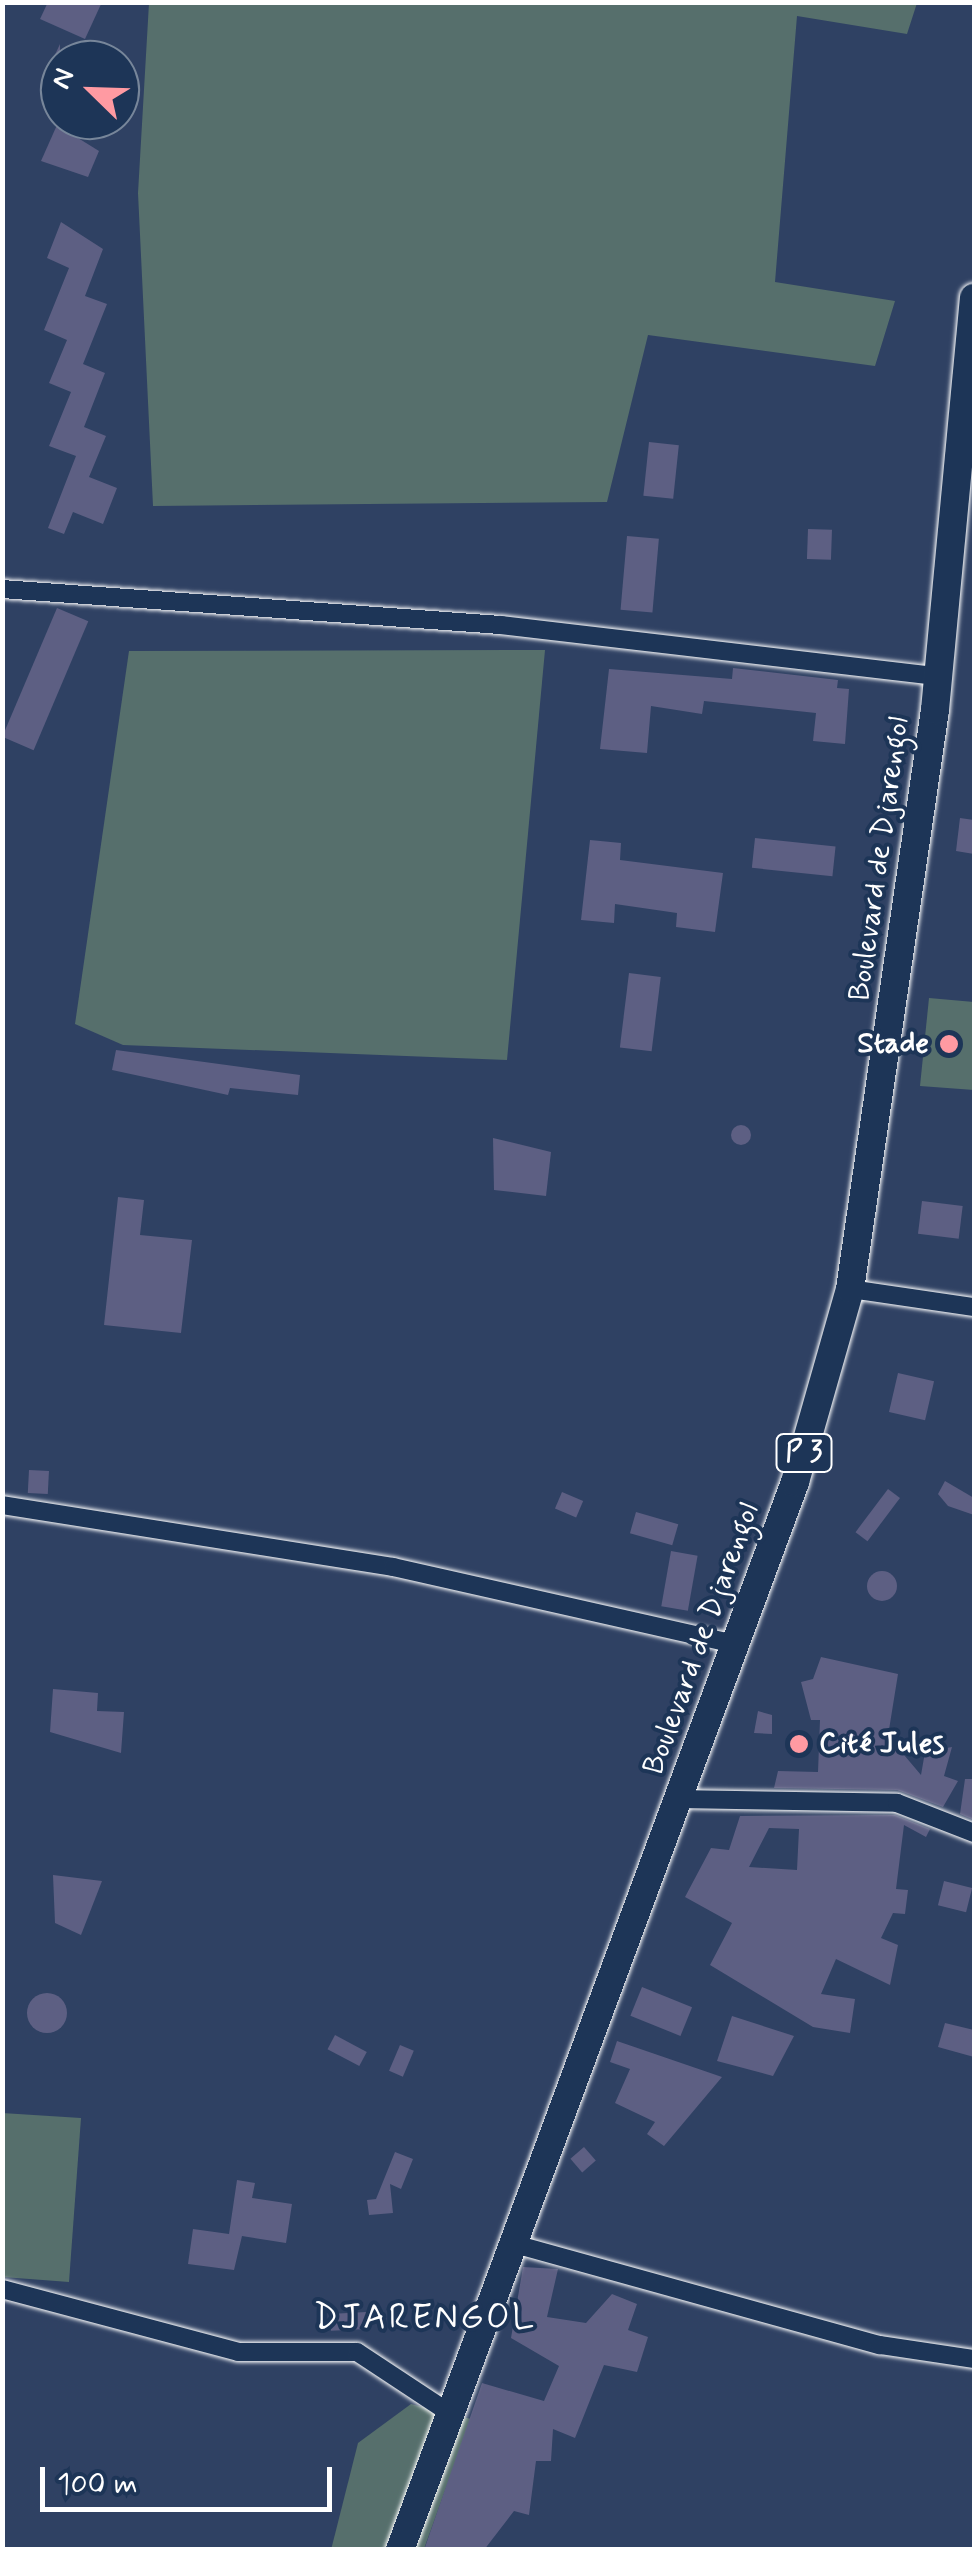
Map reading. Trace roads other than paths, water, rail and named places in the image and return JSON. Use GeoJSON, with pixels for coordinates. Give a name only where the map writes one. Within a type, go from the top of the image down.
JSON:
{"type":"FeatureCollection","features":[{"type":"Feature","properties":{"kind":"main road","name":"Boulevard de Djarengol"},"geometry":{"type":"LineString","coordinates":[[400,2550],[796,1482],[850,1289],[938,676],[974,298]]}},
{"type":"Feature","properties":{"kind":"street"},"geometry":{"type":"LineString","coordinates":[[2,588],[501,625],[938,676]]}},
{"type":"Feature","properties":{"kind":"street"},"geometry":{"type":"LineString","coordinates":[[850,1289],[974,1307]]}},
{"type":"Feature","properties":{"kind":"street"},"geometry":{"type":"LineString","coordinates":[[2,1504],[393,1567],[735,1644]]}},
{"type":"Feature","properties":{"kind":"street"},"geometry":{"type":"LineString","coordinates":[[677,1799],[897,1803],[974,1833]]}},
{"type":"Feature","properties":{"kind":"street"},"geometry":{"type":"LineString","coordinates":[[511,2244],[880,2345],[974,2359]]}},
{"type":"Feature","properties":{"kind":"street"},"geometry":{"type":"LineString","coordinates":[[2,2289],[238,2352],[357,2352],[448,2412]]}},
{"type":"Feature","properties":{"kind":"place","name":"Stade"},"geometry":{"type":"Point","coordinates":[949,1044]}},
{"type":"Feature","properties":{"kind":"place","name":"Cité Jules"},"geometry":{"type":"Point","coordinates":[799,1744]}},
{"type":"Feature","properties":{"kind":"district","name":"DJARENGOL"},"geometry":{"type":"Point","coordinates":[425,2318]}}]}
